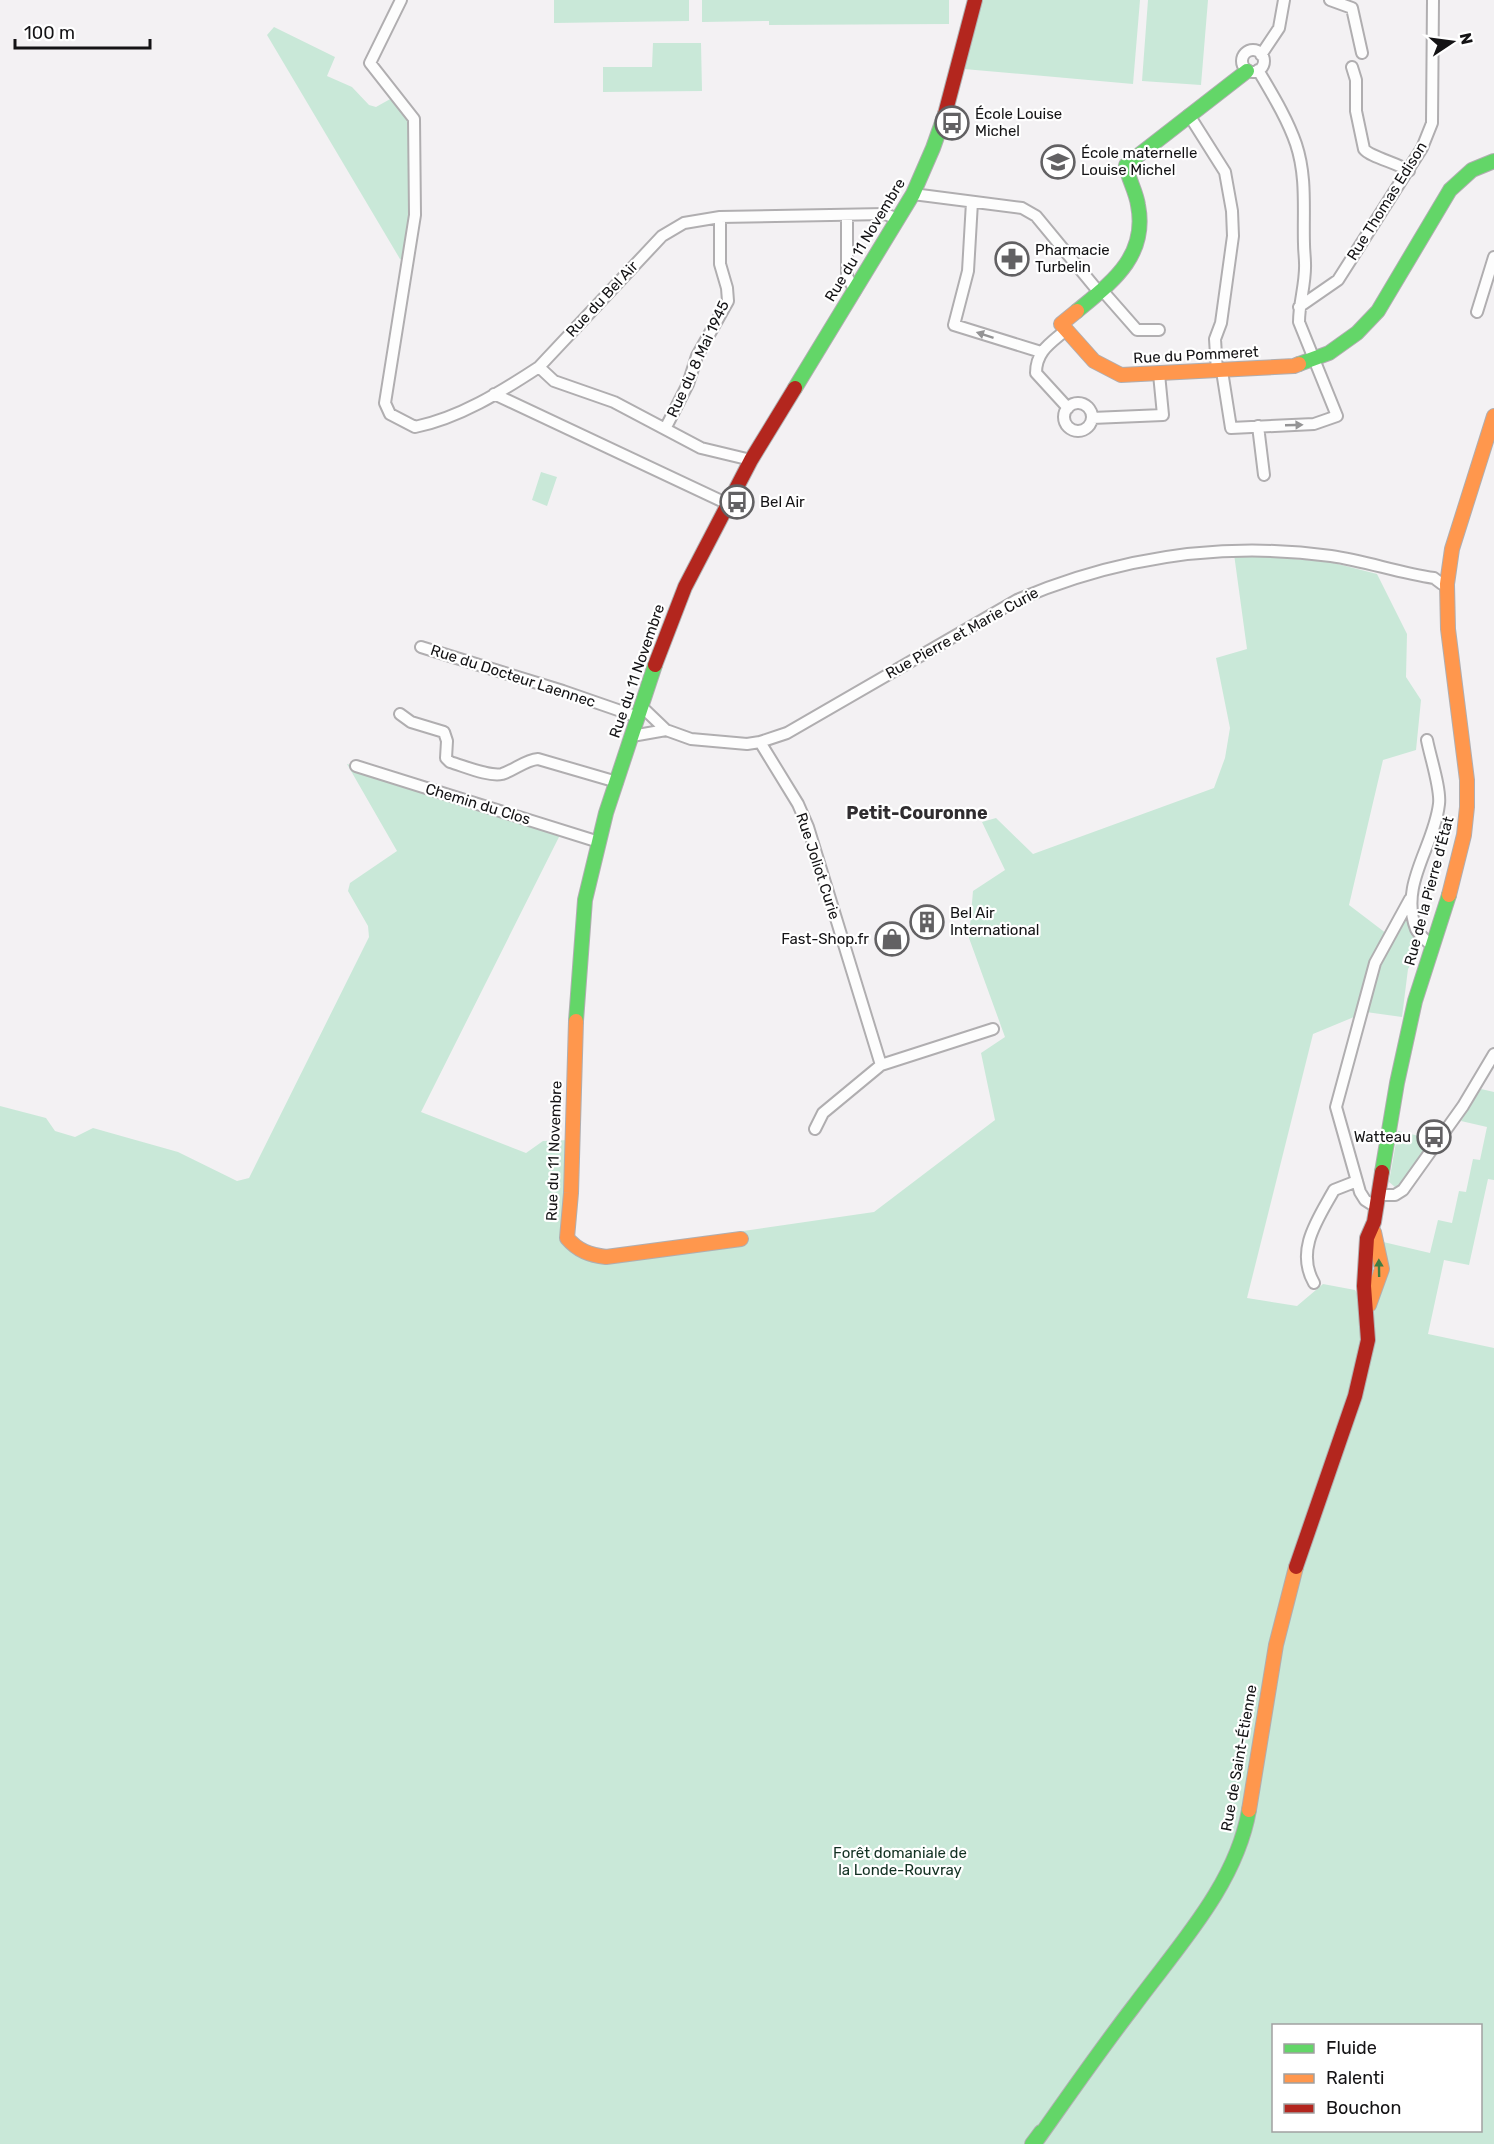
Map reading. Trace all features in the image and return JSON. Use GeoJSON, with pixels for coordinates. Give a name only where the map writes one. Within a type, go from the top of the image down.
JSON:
{"type":"FeatureCollection","features":[{"type":"Feature","properties":{"kind":"street","name":"Rue du Bel Air"},"geometry":{"type":"LineString","coordinates":[[401,0],[370,63],[414,119],[415,215],[385,403],[390,414],[415,428],[436,423],[494,394],[539,367],[662,236],[684,223],[720,217],[885,214],[898,219]]}},
{"type":"Feature","properties":{"kind":"street","name":"Rue du 11 Novembre"},"geometry":{"type":"LineString","coordinates":[[741,1239],[606,1257],[588,1254],[573,1247],[567,1238],[576,1022],[585,900],[606,813],[655,664],[685,587],[751,460],[855,291],[913,194],[927,166],[945,115],[975,0]]}},
{"type":"Feature","properties":{"kind":"street"},"geometry":{"type":"LineString","coordinates":[[1261,55],[1279,28],[1284,0]]}},
{"type":"Feature","properties":{"kind":"street"},"geometry":{"type":"LineString","coordinates":[[1330,0],[1352,8],[1362,54]]}},
{"type":"Feature","properties":{"kind":"street","name":"Rue Thomas Edison"},"geometry":{"type":"LineString","coordinates":[[1299,307],[1338,280],[1422,148],[1432,123],[1433,0]]}},
{"type":"Feature","properties":{"kind":"street"},"geometry":{"type":"LineString","coordinates":[[1068,408],[1036,373],[1036,361],[1041,352],[1066,330],[1061,324],[1125,266],[1134,252],[1140,223],[1139,208],[1132,182],[1126,172],[1126,165],[1189,115],[1253,70],[1263,64],[1261,55],[1250,50],[1243,55],[1242,64],[1253,70],[1288,125],[1302,170],[1306,264],[1299,322],[1337,416],[1314,424],[1231,428],[1215,339],[1221,323],[1233,236],[1232,211],[1225,172],[1189,115]]}},
{"type":"Feature","properties":{"kind":"street"},"geometry":{"type":"LineString","coordinates":[[1352,67],[1356,80],[1356,111],[1364,149],[1368,154],[1388,160],[1409,171]]}},
{"type":"Feature","properties":{"kind":"street","name":"Rue du Pommeret"},"geometry":{"type":"LineString","coordinates":[[1066,330],[1090,358],[1106,371],[1121,375],[1294,366],[1315,359],[1329,353],[1357,333],[1378,311],[1450,190],[1472,170],[1494,161]]}},
{"type":"Feature","properties":{"kind":"street"},"geometry":{"type":"LineString","coordinates":[[913,194],[1022,208],[1036,216],[1099,290],[1137,330],[1159,330]]}},
{"type":"Feature","properties":{"kind":"street"},"geometry":{"type":"LineString","coordinates":[[972,202],[968,272],[954,325],[1041,352]]}},
{"type":"Feature","properties":{"kind":"street"},"geometry":{"type":"LineString","coordinates":[[847,215],[847,276],[855,291]]}},
{"type":"Feature","properties":{"kind":"street","name":"Rue du 8 Mai 1945"},"geometry":{"type":"LineString","coordinates":[[665,429],[688,384],[697,356],[728,301],[720,264],[720,217]]}},
{"type":"Feature","properties":{"kind":"street"},"geometry":{"type":"LineString","coordinates":[[1476,312],[1494,257]]}},
{"type":"Feature","properties":{"kind":"street"},"geometry":{"type":"LineString","coordinates":[[539,367],[554,381],[614,402],[701,448],[751,460]]}},
{"type":"Feature","properties":{"kind":"street"},"geometry":{"type":"LineString","coordinates":[[1092,418],[1163,415],[1159,374]]}},
{"type":"Feature","properties":{"kind":"street"},"geometry":{"type":"LineString","coordinates":[[494,394],[728,504]]}},
{"type":"Feature","properties":{"kind":"street"},"geometry":{"type":"LineString","coordinates":[[1077,404],[1089,409],[1092,418],[1085,429],[1073,430],[1065,420],[1068,408],[1077,404]]}},
{"type":"Feature","properties":{"kind":"street","name":"Rue de la Pierre d'État"},"geometry":{"type":"LineString","coordinates":[[1368,1340],[1367,1313],[1382,1269],[1374,1240],[1374,1222],[1405,1045],[1457,860],[1469,801],[1448,629],[1447,584],[1452,549],[1494,416]]}},
{"type":"Feature","properties":{"kind":"street"},"geometry":{"type":"LineString","coordinates":[[1258,426],[1264,475]]}},
{"type":"Feature","properties":{"kind":"street","name":"Rue Pierre et Marie Curie"},"geometry":{"type":"LineString","coordinates":[[640,712],[666,730],[691,739],[719,743],[760,742],[787,733],[1017,600],[1076,577],[1129,563],[1190,552],[1281,551],[1331,556],[1434,578],[1442,584],[1447,584]]}},
{"type":"Feature","properties":{"kind":"street","name":"Rue du Docteur Laennec"},"geometry":{"type":"LineString","coordinates":[[421,647],[640,712]]}},
{"type":"Feature","properties":{"kind":"street"},"geometry":{"type":"LineString","coordinates":[[400,714],[411,722],[444,732],[447,741],[446,758],[450,762],[495,775],[505,773],[530,760],[538,759],[616,782]]}},
{"type":"Feature","properties":{"kind":"street","name":"Rue Pierre et Marie Curie"},"geometry":{"type":"LineString","coordinates":[[632,736],[666,730]]}},
{"type":"Feature","properties":{"kind":"street"},"geometry":{"type":"LineString","coordinates":[[1427,740],[1440,802],[1434,827],[1417,868],[1410,899],[1375,963],[1336,1107],[1357,1181],[1365,1200],[1378,1201],[1403,1190],[1463,1106],[1494,1054]]}},
{"type":"Feature","properties":{"kind":"street","name":"Rue Joliot Curie"},"geometry":{"type":"LineString","coordinates":[[760,742],[798,804],[808,827],[881,1065]]}},
{"type":"Feature","properties":{"kind":"street","name":"Chemin du Clos"},"geometry":{"type":"LineString","coordinates":[[356,766],[599,842]]}},
{"type":"Feature","properties":{"kind":"street"},"geometry":{"type":"LineString","coordinates":[[1410,899],[1417,931],[1432,946]]}},
{"type":"Feature","properties":{"kind":"street"},"geometry":{"type":"LineString","coordinates":[[815,1129],[823,1113],[881,1065],[993,1029]]}},
{"type":"Feature","properties":{"kind":"street"},"geometry":{"type":"LineString","coordinates":[[1314,1283],[1308,1273],[1305,1254],[1313,1228],[1334,1190],[1357,1181]]}},
{"type":"Feature","properties":{"kind":"street","name":"Rue de Saint-Étienne"},"geometry":{"type":"LineString","coordinates":[[1036,2140],[1200,1917],[1234,1862],[1247,1821],[1276,1645],[1294,1574],[1355,1396],[1368,1340]]}},
{"type":"Feature","properties":{"kind":"green space"},"geometry":{"type":"Polygon","coordinates":[[[554,0],[689,0],[689,21],[554,23],[554,0]]]}},
{"type":"Feature","properties":{"kind":"green space"},"geometry":{"type":"Polygon","coordinates":[[[702,0],[949,0],[949,24],[769,25],[769,21],[702,22],[702,0]]]}},
{"type":"Feature","properties":{"kind":"green space"},"geometry":{"type":"Polygon","coordinates":[[[982,0],[1140,0],[1133,84],[964,69],[982,0]]]}},
{"type":"Feature","properties":{"kind":"green space"},"geometry":{"type":"Polygon","coordinates":[[[1148,0],[1208,0],[1201,85],[1142,81],[1148,0]]]}},
{"type":"Feature","properties":{"kind":"green space"},"geometry":{"type":"Polygon","coordinates":[[[274,27],[335,57],[327,76],[352,87],[369,105],[376,107],[392,98],[407,115],[409,122],[410,221],[403,260],[400,259],[267,35],[274,27]]]}},
{"type":"Feature","properties":{"kind":"green space"},"geometry":{"type":"Polygon","coordinates":[[[653,43],[701,43],[702,91],[603,92],[603,67],[652,67],[653,43]]]}},
{"type":"Feature","properties":{"kind":"green space"},"geometry":{"type":"Polygon","coordinates":[[[541,472],[557,477],[547,506],[532,500],[541,472]]]}},
{"type":"Feature","properties":{"kind":"green space","name":"Forêt domaniale de la Londe-Rouvray"},"geometry":{"type":"Polygon","coordinates":[[[1234,554],[1330,562],[1377,574],[1407,634],[1406,677],[1421,700],[1416,750],[1383,760],[1349,905],[1391,937],[1407,914],[1416,920],[1419,950],[1408,969],[1402,1017],[1366,1012],[1313,1034],[1247,1298],[1297,1306],[1323,1284],[1355,1290],[1373,1321],[1379,1241],[1430,1253],[1438,1220],[1452,1223],[1459,1191],[1466,1192],[1473,1159],[1480,1160],[1487,1127],[1461,1121],[1481,1089],[1494,1092],[1494,1180],[1488,1179],[1469,1265],[1444,1260],[1428,1334],[1494,1348],[1494,2144],[0,2144],[0,1106],[46,1118],[55,1131],[75,1137],[93,1128],[178,1152],[237,1181],[249,1178],[369,937],[368,926],[348,891],[350,883],[397,851],[347,764],[562,831],[421,1112],[526,1153],[543,1141],[570,1140],[564,1235],[593,1253],[874,1212],[995,1120],[981,1053],[1005,1037],[969,938],[973,891],[1005,870],[982,822],[996,818],[1033,854],[1214,788],[1225,758],[1230,728],[1216,658],[1247,649],[1234,554]]]}},
{"type":"Feature","properties":{"kind":"green space"},"geometry":{"type":"Polygon","coordinates":[[[1398,1131],[1432,1139],[1399,1185],[1395,1187],[1389,1182],[1398,1131]]]}},
{"type":"Feature","properties":{"kind":"traffic: fast"},"geometry":{"type":"LineString","coordinates":[[1077,311],[1114,278],[1124,266],[1138,239],[1140,223],[1138,205],[1126,165],[1247,71]]}},
{"type":"Feature","properties":{"kind":"traffic: fast"},"geometry":{"type":"LineString","coordinates":[[795,388],[913,194],[945,114]]}},
{"type":"Feature","properties":{"kind":"traffic: fast"},"geometry":{"type":"LineString","coordinates":[[1299,364],[1329,353],[1357,333],[1378,311],[1450,190],[1472,170],[1494,161]]}},
{"type":"Feature","properties":{"kind":"traffic: fast"},"geometry":{"type":"LineString","coordinates":[[576,1021],[585,900],[606,813],[655,665]]}},
{"type":"Feature","properties":{"kind":"traffic: fast"},"geometry":{"type":"LineString","coordinates":[[1382,1172],[1397,1083],[1415,1001],[1449,895]]}},
{"type":"Feature","properties":{"kind":"traffic: fast"},"geometry":{"type":"LineString","coordinates":[[1037,2140],[1203,1914],[1232,1864],[1249,1810]]}},
{"type":"Feature","properties":{"kind":"traffic: fast"},"geometry":{"type":"LineString","coordinates":[[1032,2144],[1041,2132]]}},
{"type":"Feature","properties":{"kind":"traffic: slow"},"geometry":{"type":"LineString","coordinates":[[1077,311],[1061,324],[1094,361],[1121,375],[1299,364]]}},
{"type":"Feature","properties":{"kind":"traffic: slow"},"geometry":{"type":"LineString","coordinates":[[1449,895],[1464,835],[1467,780],[1448,629],[1447,584],[1452,549],[1494,416]]}},
{"type":"Feature","properties":{"kind":"traffic: slow"},"geometry":{"type":"LineString","coordinates":[[576,1021],[571,1193],[567,1238],[585,1252],[606,1257],[741,1239]]}},
{"type":"Feature","properties":{"kind":"traffic: slow"},"geometry":{"type":"LineString","coordinates":[[1369,1305],[1382,1269],[1374,1232]]}},
{"type":"Feature","properties":{"kind":"traffic: slow"},"geometry":{"type":"LineString","coordinates":[[1249,1810],[1276,1645],[1296,1567]]}},
{"type":"Feature","properties":{"kind":"traffic: jam"},"geometry":{"type":"LineString","coordinates":[[945,114],[975,0]]}},
{"type":"Feature","properties":{"kind":"traffic: jam"},"geometry":{"type":"LineString","coordinates":[[655,665],[685,587],[751,460],[795,388]]}},
{"type":"Feature","properties":{"kind":"traffic: jam"},"geometry":{"type":"LineString","coordinates":[[1296,1567],[1355,1396],[1368,1340],[1364,1286],[1367,1238],[1374,1222],[1382,1172]]}},
{"type":"Feature","properties":{"kind":"place","name":"École Louise Michel"},"geometry":{"type":"Point","coordinates":[952,123]}},
{"type":"Feature","properties":{"kind":"place","name":"École maternelle Louise Michel"},"geometry":{"type":"Point","coordinates":[1058,162]}},
{"type":"Feature","properties":{"kind":"place","name":"Pharmacie Turbelin"},"geometry":{"type":"Point","coordinates":[1012,259]}},
{"type":"Feature","properties":{"kind":"place","name":"Bel Air"},"geometry":{"type":"Point","coordinates":[737,502]}},
{"type":"Feature","properties":{"kind":"place","name":"Bel Air International"},"geometry":{"type":"Point","coordinates":[927,922]}},
{"type":"Feature","properties":{"kind":"place","name":"Fast-Shop.fr"},"geometry":{"type":"Point","coordinates":[892,939]}},
{"type":"Feature","properties":{"kind":"place","name":"Watteau"},"geometry":{"type":"Point","coordinates":[1434,1137]}},
{"type":"Feature","properties":{"kind":"district","name":"Petit-Couronne"},"geometry":{"type":"Point","coordinates":[917,813]}}]}
